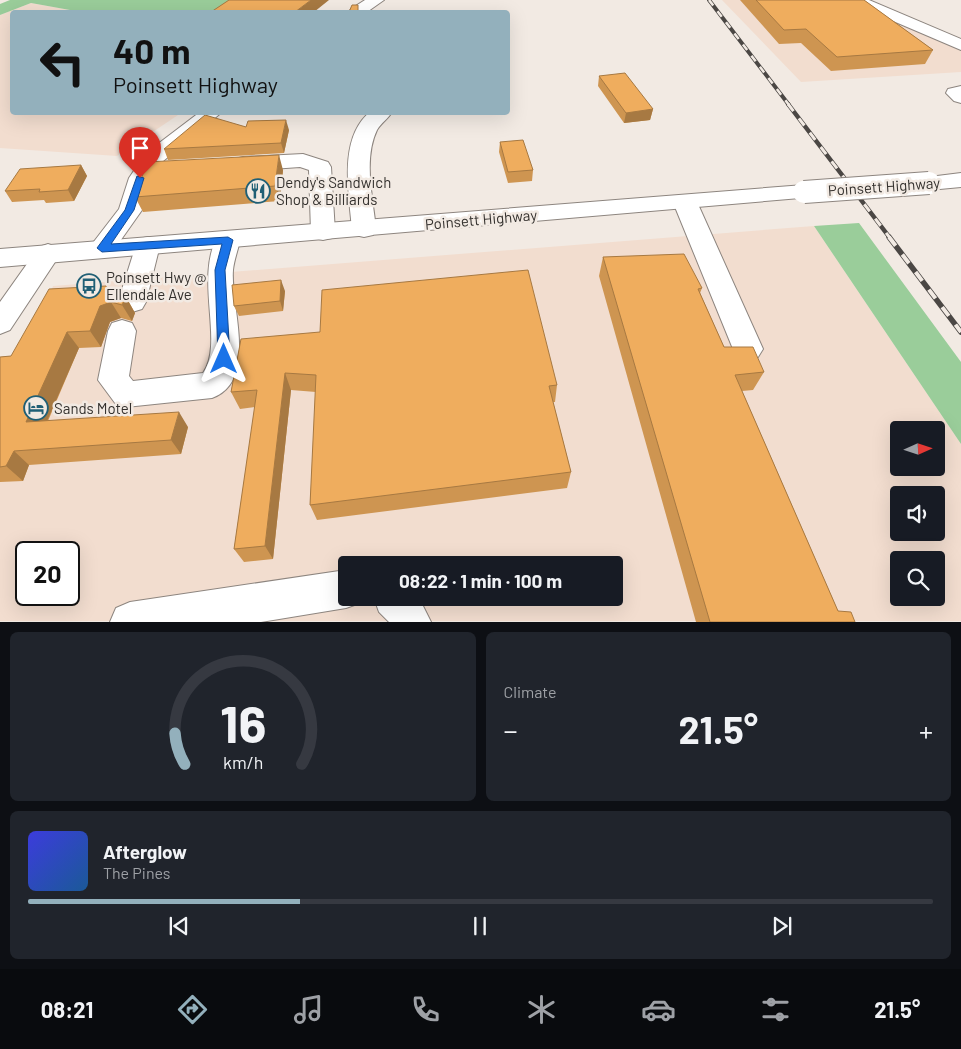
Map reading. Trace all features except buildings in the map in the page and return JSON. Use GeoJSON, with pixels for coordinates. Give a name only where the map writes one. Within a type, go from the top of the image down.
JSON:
{"type":"FeatureCollection","features":[{"type":"Feature","properties":{"kind":"main road"},"geometry":{"type":"LineString","coordinates":[[360,10],[376,0]]}},
{"type":"Feature","properties":{"kind":"main road"},"geometry":{"type":"LineString","coordinates":[[856,0],[961,45]]}},
{"type":"Feature","properties":{"kind":"main road"},"geometry":{"type":"LineString","coordinates":[[961,92],[955,92],[961,97]]}},
{"type":"Feature","properties":{"kind":"main road"},"geometry":{"type":"LineString","coordinates":[[102,248],[130,210],[140,178],[154,158],[209,115]]}},
{"type":"Feature","properties":{"kind":"main road"},"geometry":{"type":"LineString","coordinates":[[364,229],[358,163],[362,144],[371,124],[380,115]]}},
{"type":"Feature","properties":{"kind":"main road"},"geometry":{"type":"LineString","coordinates":[[221,165],[303,160],[320,167],[323,232]]}},
{"type":"Feature","properties":{"kind":"main road"},"geometry":{"type":"LineString","coordinates":[[147,169],[174,167]]}},
{"type":"Feature","properties":{"kind":"main road","name":"Poinsett Highway"},"geometry":{"type":"LineString","coordinates":[[0,258],[102,248],[228,240],[961,180]]}},
{"type":"Feature","properties":{"kind":"main road"},"geometry":{"type":"LineString","coordinates":[[685,202],[748,349]]}},
{"type":"Feature","properties":{"kind":"main road"},"geometry":{"type":"LineString","coordinates":[[122,331],[113,380],[126,394],[212,385],[223,369],[225,348],[220,270],[228,240]]}},
{"type":"Feature","properties":{"kind":"main road"},"geometry":{"type":"LineString","coordinates":[[132,302],[148,245]]}},
{"type":"Feature","properties":{"kind":"main road"},"geometry":{"type":"LineString","coordinates":[[0,323],[48,253]]}},
{"type":"Feature","properties":{"kind":"main road"},"geometry":{"type":"LineString","coordinates":[[130,622],[338,590]]}},
{"type":"Feature","properties":{"kind":"shaded area"},"geometry":{"type":"Polygon","coordinates":[[[722,0],[859,0],[961,44],[961,72],[801,82],[722,0]]]}},
{"type":"Feature","properties":{"kind":"shaded area"},"geometry":{"type":"Polygon","coordinates":[[[31,3],[70,10],[13,10],[31,3]]]}},
{"type":"Feature","properties":{"kind":"shaded area"},"geometry":{"type":"Polygon","coordinates":[[[10,11],[10,115],[178,115],[117,156],[0,148],[0,15],[10,11]]]}},
{"type":"Feature","properties":{"kind":"shaded area"},"geometry":{"type":"Polygon","coordinates":[[[814,226],[961,444],[961,621],[0,621],[0,426],[53,286],[814,226]]]}},
{"type":"Feature","properties":{"kind":"green space"},"geometry":{"type":"Polygon","coordinates":[[[10,0],[245,0],[231,10],[70,10],[31,3],[0,15],[0,4],[10,0]]]}},
{"type":"Feature","properties":{"kind":"green space"},"geometry":{"type":"Polygon","coordinates":[[[859,223],[961,362],[961,444],[814,226],[859,223]]]}},
{"type":"Feature","properties":{"kind":"railway"},"geometry":{"type":"LineString","coordinates":[[709,0],[789,105]]}},
{"type":"Feature","properties":{"kind":"railway"},"geometry":{"type":"LineString","coordinates":[[788,104],[890,238]]}},
{"type":"Feature","properties":{"kind":"railway"},"geometry":{"type":"LineString","coordinates":[[889,237],[961,332]]}},
{"type":"Feature","properties":{"kind":"place","name":"Dendy's Sandwich Shop & Billiards"},"geometry":{"type":"Point","coordinates":[258,191]}},
{"type":"Feature","properties":{"kind":"place","name":"Poinsett Hwy @ Ellendale Ave"},"geometry":{"type":"Point","coordinates":[89,286]}},
{"type":"Feature","properties":{"kind":"place","name":"Sands Motel"},"geometry":{"type":"Point","coordinates":[36,408]}},
{"type":"Feature","properties":{"kind":"route"},"geometry":{"type":"LineString","coordinates":[[140,178],[130,210],[102,248],[228,240],[220,270],[224,359]]}}]}
